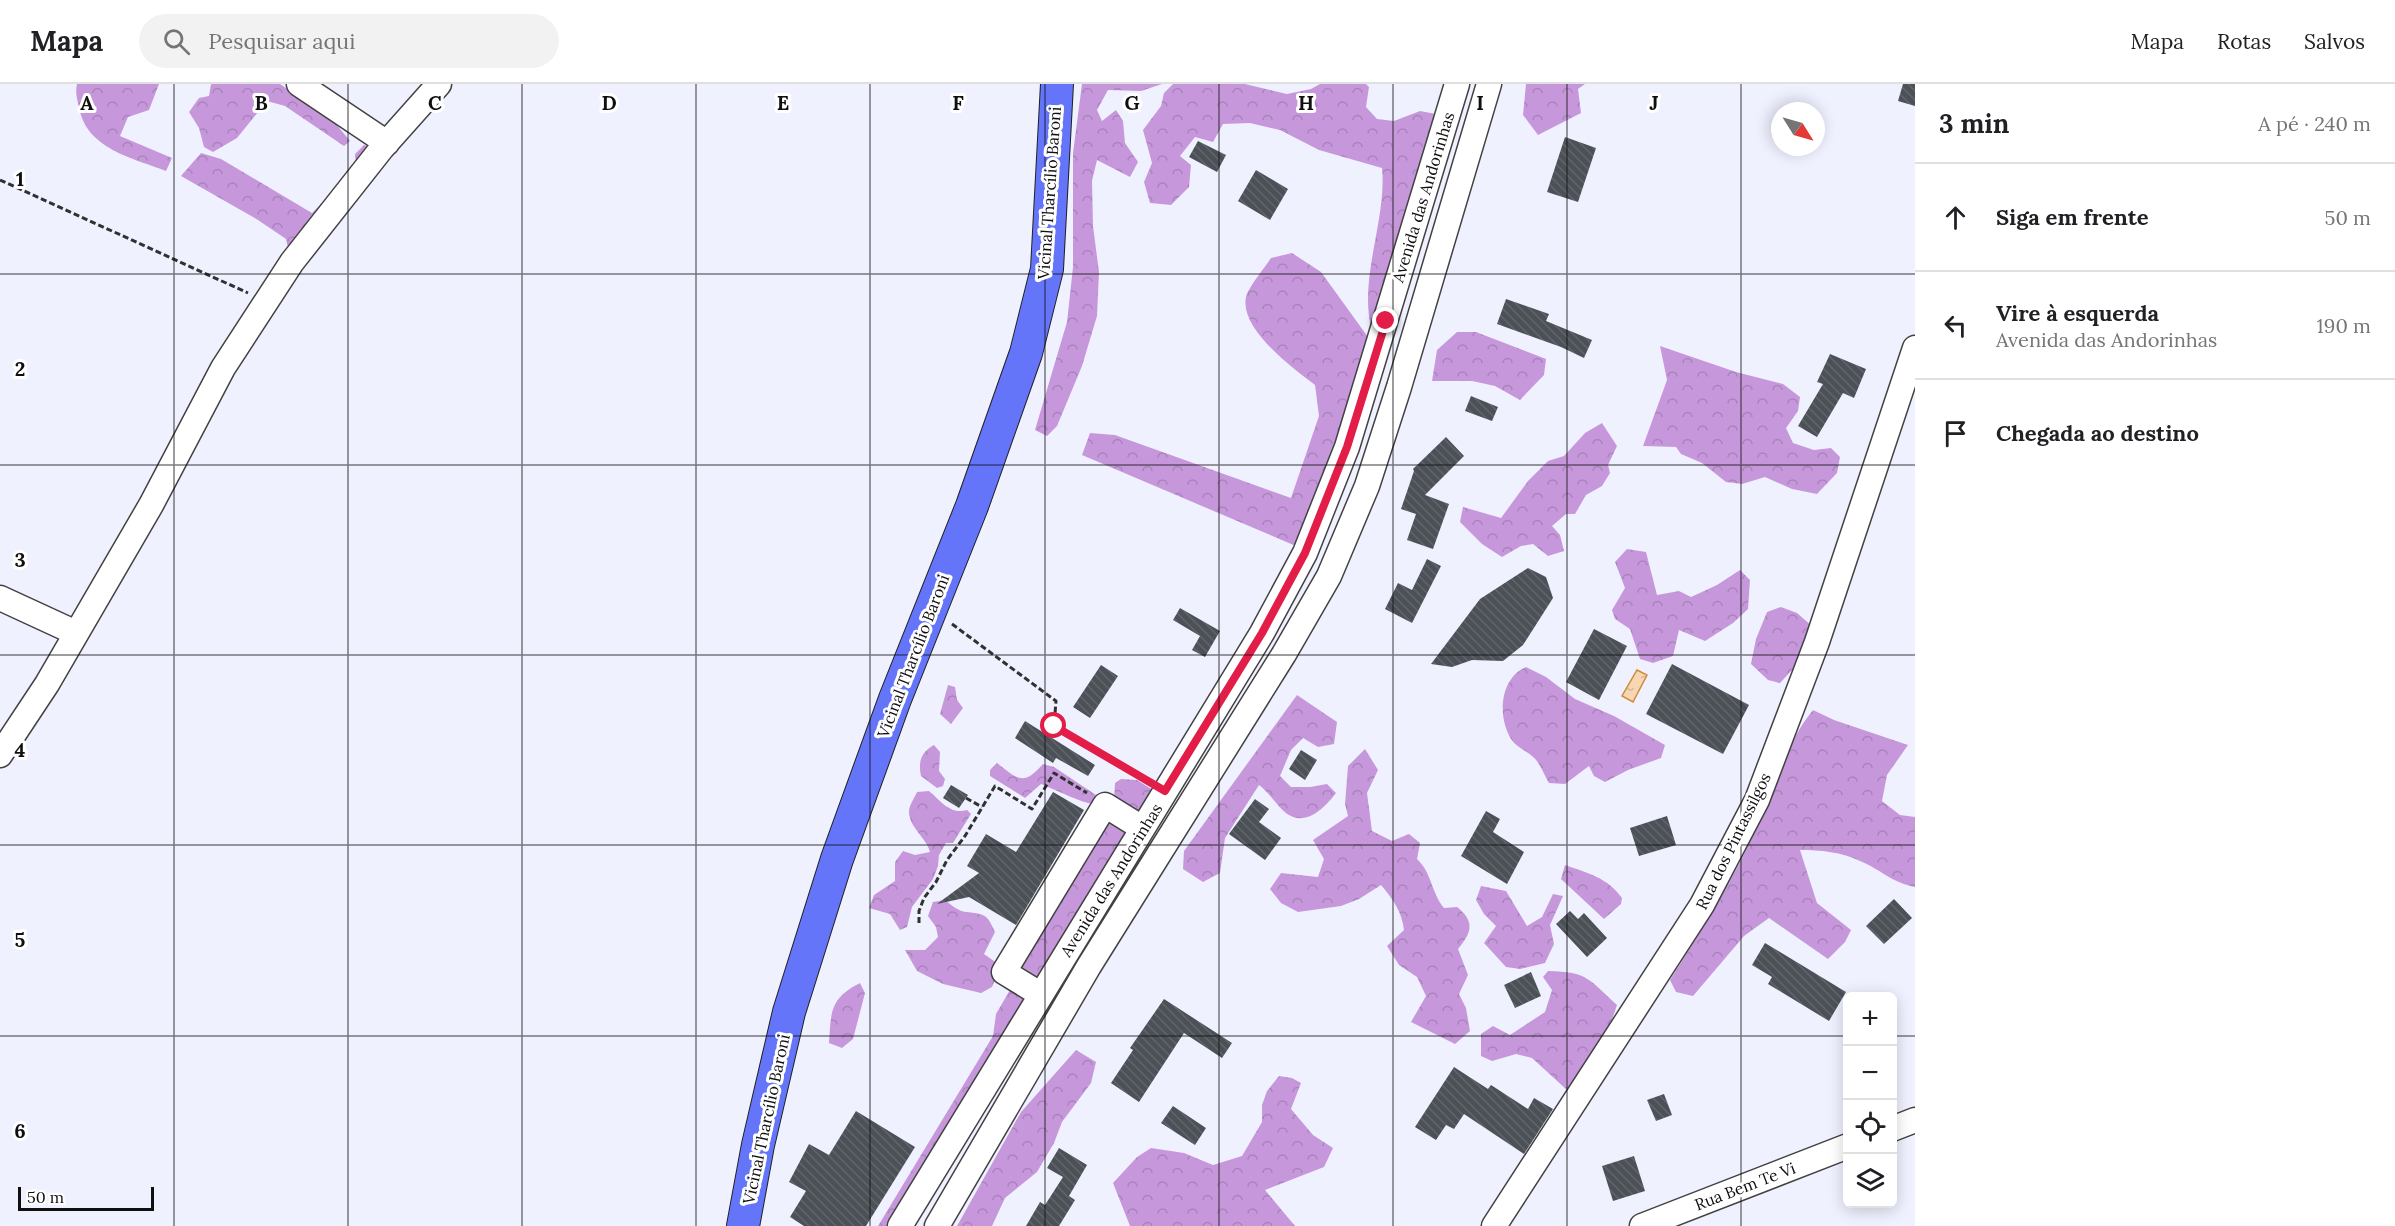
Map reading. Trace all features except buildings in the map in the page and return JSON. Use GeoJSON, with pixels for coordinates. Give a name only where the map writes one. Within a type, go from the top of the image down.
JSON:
{"type":"FeatureCollection","features":[{"type":"Feature","properties":{"kind":"main road","name":"Vicinal Tharcílio Baroni"},"geometry":{"type":"LineString","coordinates":[[743,1226],[758,1145],[789,1012],[841,849],[895,699],[972,506],[1026,353],[1047,269],[1058,84]]}},
{"type":"Feature","properties":{"kind":"street"},"geometry":{"type":"LineString","coordinates":[[299,84],[387,143]]}},
{"type":"Feature","properties":{"kind":"street"},"geometry":{"type":"LineString","coordinates":[[0,755],[47,684],[151,505],[223,368],[292,262],[387,143],[439,84]]}},
{"type":"Feature","properties":{"kind":"street","name":"Avenida das Andorinhas"},"geometry":{"type":"LineString","coordinates":[[900,1226],[1262,633],[1305,553],[1347,447],[1457,84]]}},
{"type":"Feature","properties":{"kind":"street","name":"Avenida das Andorinhas"},"geometry":{"type":"LineString","coordinates":[[937,1226],[1089,966],[1284,654],[1329,576],[1366,486],[1399,387],[1489,84]]}},
{"type":"Feature","properties":{"kind":"street","name":"Rua dos Pintassilgos"},"geometry":{"type":"LineString","coordinates":[[1494,1226],[1702,905],[1757,800],[1817,642],[1915,348]]}},
{"type":"Feature","properties":{"kind":"street"},"geometry":{"type":"LineString","coordinates":[[0,598],[76,633]]}},
{"type":"Feature","properties":{"kind":"street"},"geometry":{"type":"LineString","coordinates":[[1040,994],[1004,972],[1105,805],[1142,828]]}},
{"type":"Feature","properties":{"kind":"street"},"geometry":{"type":"LineString","coordinates":[[1897,1127],[1915,1120]]}},
{"type":"Feature","properties":{"kind":"street","name":"Rua Bem Te Vi"},"geometry":{"type":"LineString","coordinates":[[1642,1226],[1843,1148]]}},
{"type":"Feature","properties":{"kind":"path"},"geometry":{"type":"LineString","coordinates":[[0,180],[266,302]]}},
{"type":"Feature","properties":{"kind":"path"},"geometry":{"type":"LineString","coordinates":[[930,610],[1056,701],[1054,726],[1165,791]]}},
{"type":"Feature","properties":{"kind":"path"},"geometry":{"type":"LineString","coordinates":[[919,923],[919,911],[924,898],[995,786],[1032,809],[1054,773],[1105,805]]}},
{"type":"Feature","properties":{"kind":"path"},"geometry":{"type":"LineString","coordinates":[[966,798],[982,807]]}},
{"type":"Feature","properties":{"kind":"green space"},"geometry":{"type":"Polygon","coordinates":[[[77,84],[159,84],[149,110],[128,117],[120,136],[172,158],[166,171],[113,150],[91,133],[83,121],[79,107],[77,84]]]}},
{"type":"Feature","properties":{"kind":"green space"},"geometry":{"type":"Polygon","coordinates":[[[211,84],[280,84],[331,118],[350,141],[344,146],[285,106],[267,101],[237,138],[213,152],[204,147],[199,128],[189,112],[199,98],[209,96],[211,84]]]}},
{"type":"Feature","properties":{"kind":"green space"},"geometry":{"type":"Polygon","coordinates":[[[1082,84],[1162,84],[1141,91],[1108,90],[1097,110],[1102,121],[1116,110],[1123,121],[1125,143],[1138,162],[1130,177],[1097,160],[1092,181],[1093,226],[1099,272],[1097,316],[1082,366],[1057,426],[1047,436],[1035,430],[1067,322],[1073,267],[1073,153],[1082,84]]]}},
{"type":"Feature","properties":{"kind":"green space"},"geometry":{"type":"Polygon","coordinates":[[[1173,84],[1245,84],[1287,94],[1311,89],[1320,84],[1366,84],[1369,87],[1366,107],[1377,119],[1394,121],[1420,111],[1436,114],[1371,326],[1368,288],[1381,207],[1382,168],[1319,150],[1280,130],[1250,123],[1223,124],[1213,142],[1195,137],[1180,156],[1191,165],[1189,187],[1171,205],[1150,203],[1144,182],[1152,163],[1143,130],[1161,106],[1164,93],[1173,84]]]}},
{"type":"Feature","properties":{"kind":"green space"},"geometry":{"type":"Polygon","coordinates":[[[1526,84],[1585,84],[1578,89],[1581,113],[1538,135],[1523,115],[1526,84]]]}},
{"type":"Feature","properties":{"kind":"green space"},"geometry":{"type":"Polygon","coordinates":[[[364,145],[374,149],[267,293],[258,291],[288,248],[286,239],[258,220],[181,176],[201,153],[221,159],[312,213],[356,163],[355,154],[364,145]]]}},
{"type":"Feature","properties":{"kind":"green space"},"geometry":{"type":"Polygon","coordinates":[[[1292,253],[1321,272],[1368,337],[1350,418],[1296,546],[1082,455],[1090,433],[1115,435],[1291,498],[1319,416],[1315,385],[1282,358],[1259,334],[1246,309],[1246,297],[1271,258],[1292,253]]]}},
{"type":"Feature","properties":{"kind":"green space"},"geometry":{"type":"Polygon","coordinates":[[[1457,332],[1476,332],[1546,359],[1544,375],[1520,400],[1495,386],[1472,381],[1432,381],[1437,350],[1457,332]]]}},
{"type":"Feature","properties":{"kind":"green space"},"geometry":{"type":"Polygon","coordinates":[[[1660,346],[1736,372],[1783,384],[1800,397],[1798,411],[1786,428],[1793,443],[1814,450],[1831,448],[1840,457],[1837,473],[1817,494],[1792,489],[1765,477],[1742,484],[1726,482],[1702,463],[1681,454],[1676,447],[1643,446],[1667,380],[1660,346]]]}},
{"type":"Feature","properties":{"kind":"green space"},"geometry":{"type":"Polygon","coordinates":[[[1602,423],[1617,446],[1608,465],[1610,473],[1602,486],[1586,495],[1575,514],[1566,514],[1552,526],[1560,535],[1564,551],[1548,556],[1533,544],[1521,546],[1502,557],[1482,544],[1460,522],[1463,507],[1501,518],[1528,481],[1548,461],[1564,456],[1585,433],[1602,423]]]}},
{"type":"Feature","properties":{"kind":"green space"},"geometry":{"type":"Polygon","coordinates":[[[1627,549],[1646,552],[1657,595],[1679,591],[1691,597],[1717,585],[1740,570],[1750,580],[1748,609],[1733,623],[1705,641],[1679,630],[1673,656],[1653,663],[1640,659],[1630,629],[1615,619],[1612,610],[1625,588],[1615,562],[1627,549]]]}},
{"type":"Feature","properties":{"kind":"green space"},"geometry":{"type":"Polygon","coordinates":[[[1781,607],[1797,613],[1813,627],[1802,659],[1780,683],[1768,680],[1751,664],[1756,639],[1767,612],[1781,607]]]}},
{"type":"Feature","properties":{"kind":"green space"},"geometry":{"type":"Polygon","coordinates":[[[1526,667],[1546,677],[1575,699],[1614,716],[1665,745],[1661,758],[1628,770],[1605,782],[1594,776],[1589,766],[1565,784],[1549,783],[1535,759],[1513,741],[1504,720],[1506,689],[1517,672],[1526,667]]]}},
{"type":"Feature","properties":{"kind":"green space"},"geometry":{"type":"Polygon","coordinates":[[[948,685],[955,687],[957,700],[963,708],[951,724],[940,714],[948,685]]]}},
{"type":"Feature","properties":{"kind":"green space"},"geometry":{"type":"Polygon","coordinates":[[[1297,695],[1337,722],[1334,744],[1318,747],[1303,738],[1291,750],[1280,776],[1291,787],[1327,784],[1336,793],[1316,813],[1296,818],[1286,813],[1259,785],[1225,838],[1220,873],[1203,882],[1183,869],[1184,851],[1297,695]]]}},
{"type":"Feature","properties":{"kind":"green space"},"geometry":{"type":"Polygon","coordinates":[[[1813,710],[1834,720],[1908,745],[1887,775],[1882,801],[1900,815],[1915,817],[1915,887],[1892,879],[1868,864],[1846,855],[1800,850],[1817,903],[1851,930],[1845,942],[1828,959],[1769,918],[1744,936],[1693,996],[1676,992],[1670,980],[1739,865],[1795,736],[1813,710]]]}},
{"type":"Feature","properties":{"kind":"green space"},"geometry":{"type":"Polygon","coordinates":[[[934,745],[940,752],[939,771],[945,779],[943,786],[937,788],[921,776],[920,771],[923,754],[934,745]]]}},
{"type":"Feature","properties":{"kind":"green space"},"geometry":{"type":"Polygon","coordinates":[[[1365,749],[1378,770],[1367,793],[1372,831],[1392,841],[1409,834],[1420,843],[1417,859],[1426,870],[1436,896],[1444,908],[1457,907],[1469,923],[1470,928],[1466,938],[1458,949],[1468,975],[1459,994],[1466,1008],[1470,1031],[1455,1044],[1411,1022],[1426,996],[1417,977],[1399,965],[1387,946],[1404,930],[1396,906],[1381,885],[1359,899],[1341,906],[1298,912],[1281,903],[1270,889],[1281,873],[1318,877],[1324,859],[1313,840],[1348,816],[1345,804],[1348,766],[1365,749]]]}},
{"type":"Feature","properties":{"kind":"green space"},"geometry":{"type":"Polygon","coordinates":[[[997,763],[1016,777],[1021,778],[1030,776],[1043,764],[1054,767],[1096,795],[1094,804],[1041,784],[1025,798],[990,776],[990,770],[997,763]]]}},
{"type":"Feature","properties":{"kind":"green space"},"geometry":{"type":"Polygon","coordinates":[[[1121,779],[1137,780],[1156,792],[1142,819],[1114,800],[1115,783],[1121,779]]]}},
{"type":"Feature","properties":{"kind":"green space"},"geometry":{"type":"Polygon","coordinates":[[[929,791],[951,809],[967,810],[971,814],[953,843],[946,843],[939,855],[933,879],[912,907],[907,927],[900,930],[890,914],[869,908],[874,895],[895,881],[895,862],[903,851],[915,855],[930,852],[909,816],[911,803],[917,792],[929,791]]]}},
{"type":"Feature","properties":{"kind":"green space"},"geometry":{"type":"Polygon","coordinates":[[[1114,820],[1135,831],[1044,979],[1032,982],[1015,969],[1106,824],[1114,820]]]}},
{"type":"Feature","properties":{"kind":"green space"},"geometry":{"type":"Polygon","coordinates":[[[1565,865],[1604,881],[1622,898],[1621,904],[1604,919],[1561,879],[1565,865]]]}},
{"type":"Feature","properties":{"kind":"green space"},"geometry":{"type":"Polygon","coordinates":[[[1481,886],[1506,891],[1527,926],[1542,917],[1553,894],[1563,896],[1550,925],[1554,944],[1545,963],[1520,969],[1506,967],[1484,943],[1496,926],[1484,914],[1476,900],[1481,886]]]}},
{"type":"Feature","properties":{"kind":"green space"},"geometry":{"type":"Polygon","coordinates":[[[945,900],[960,910],[985,916],[995,932],[984,954],[1001,966],[992,987],[981,993],[943,984],[917,971],[905,950],[925,950],[938,937],[936,927],[928,916],[933,902],[945,900]]]}},
{"type":"Feature","properties":{"kind":"green space"},"geometry":{"type":"Polygon","coordinates":[[[1548,971],[1580,975],[1593,983],[1617,1005],[1606,1037],[1567,1090],[1532,1058],[1516,1054],[1492,1061],[1481,1056],[1481,1034],[1493,1026],[1510,1035],[1545,1012],[1552,990],[1543,977],[1548,971]]]}},
{"type":"Feature","properties":{"kind":"green space"},"geometry":{"type":"Polygon","coordinates":[[[860,983],[865,993],[853,1039],[842,1048],[829,1043],[834,1007],[843,994],[860,983]]]}},
{"type":"Feature","properties":{"kind":"green space"},"geometry":{"type":"Polygon","coordinates":[[[1011,988],[1029,1001],[894,1226],[878,1226],[993,1036],[996,1014],[1011,988]]]}},
{"type":"Feature","properties":{"kind":"green space"},"geometry":{"type":"Polygon","coordinates":[[[1076,1050],[1096,1062],[1091,1083],[1062,1122],[1054,1143],[1037,1172],[1005,1198],[992,1226],[957,1226],[1021,1112],[1076,1050]]]}},
{"type":"Feature","properties":{"kind":"green space"},"geometry":{"type":"Polygon","coordinates":[[[1279,1076],[1292,1078],[1301,1083],[1291,1109],[1313,1135],[1333,1148],[1324,1167],[1265,1190],[1295,1226],[1130,1226],[1113,1183],[1137,1157],[1151,1148],[1184,1153],[1213,1165],[1242,1156],[1262,1122],[1262,1105],[1267,1091],[1279,1076]]]}},
{"type":"Feature","properties":{"kind":"water"},"geometry":{"type":"Polygon","coordinates":[[[1637,670],[1647,675],[1633,702],[1622,696],[1637,670]]]}},
{"type":"Feature","properties":{"kind":"route"},"geometry":{"type":"LineString","coordinates":[[1054,726],[1165,791],[1262,633],[1305,553],[1347,447],[1386,321]]}}]}
